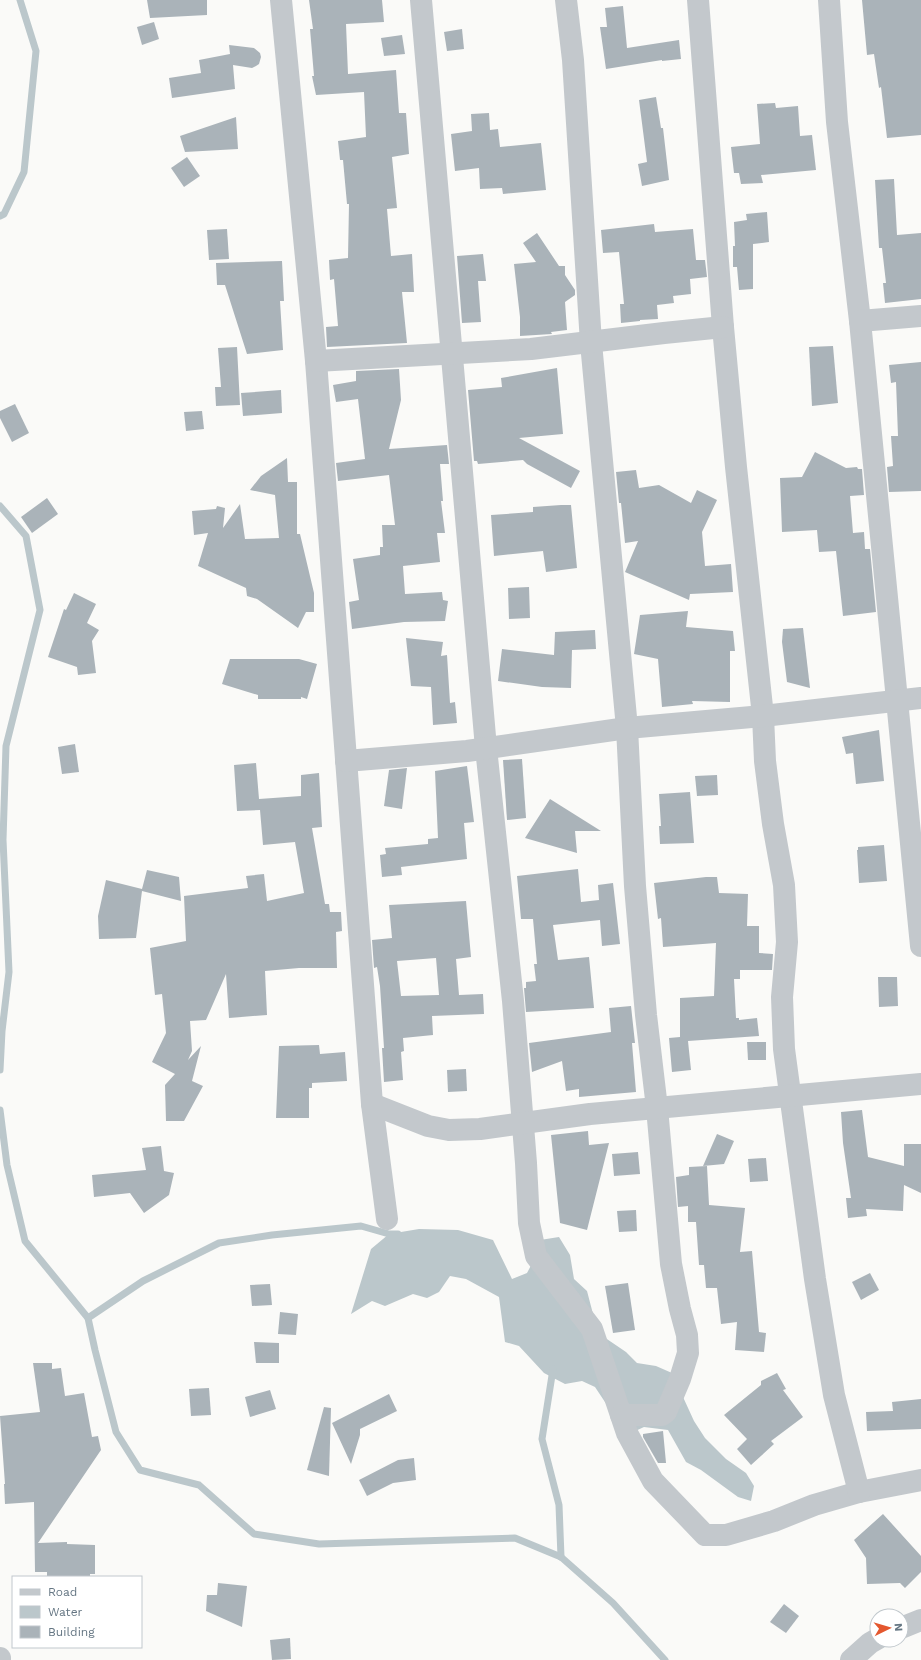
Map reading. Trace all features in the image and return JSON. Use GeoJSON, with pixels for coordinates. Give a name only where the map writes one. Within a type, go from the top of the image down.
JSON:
{"type":"FeatureCollection","features":[{"type":"Feature","properties":{"kind":"street"},"geometry":{"type":"LineString","coordinates":[[281,0],[316,361],[372,1104],[388,1219]]}},
{"type":"Feature","properties":{"kind":"street"},"geometry":{"type":"LineString","coordinates":[[421,0],[453,354],[486,748],[513,1001],[523,1123],[529,1223],[536,1256],[592,1329],[627,1434],[653,1481],[706,1534],[726,1535],[774,1521],[814,1505],[859,1492],[921,1480]]}},
{"type":"Feature","properties":{"kind":"street"},"geometry":{"type":"LineString","coordinates":[[566,0],[573,60],[591,343],[627,728],[635,886],[646,1015],[657,1108],[671,1264],[686,1335],[688,1353],[676,1389],[666,1412],[662,1415],[621,1415]]}},
{"type":"Feature","properties":{"kind":"street"},"geometry":{"type":"LineString","coordinates":[[698,0],[723,327],[746,568],[763,716],[773,824],[784,885],[787,942],[782,997],[784,1049],[815,1278],[834,1395],[859,1492]]}},
{"type":"Feature","properties":{"kind":"street"},"geometry":{"type":"LineString","coordinates":[[829,0],[837,122],[860,321],[921,946]]}},
{"type":"Feature","properties":{"kind":"street"},"geometry":{"type":"LineString","coordinates":[[860,321],[921,316]]}},
{"type":"Feature","properties":{"kind":"street"},"geometry":{"type":"LineString","coordinates":[[316,361],[531,349],[591,343],[664,332],[723,327]]}},
{"type":"Feature","properties":{"kind":"street"},"geometry":{"type":"LineString","coordinates":[[346,761],[486,748],[627,728],[763,716],[921,698]]}},
{"type":"Feature","properties":{"kind":"street"},"geometry":{"type":"LineString","coordinates":[[372,1104],[428,1126],[449,1130],[480,1129],[590,1114],[791,1097],[921,1084]]}},
{"type":"Feature","properties":{"kind":"street"},"geometry":{"type":"LineString","coordinates":[[909,1625],[921,1620]]}},
{"type":"Feature","properties":{"kind":"street"},"geometry":{"type":"LineString","coordinates":[[851,1660],[869,1644]]}},
{"type":"Feature","properties":{"kind":"water"},"geometry":{"type":"Polygon","coordinates":[[[419,1229],[458,1230],[493,1240],[512,1279],[527,1273],[536,1256],[540,1240],[559,1237],[570,1255],[574,1279],[587,1291],[598,1333],[626,1352],[637,1363],[656,1366],[672,1373],[694,1421],[705,1438],[726,1459],[746,1473],[754,1486],[751,1501],[738,1497],[701,1470],[686,1462],[668,1430],[644,1427],[631,1433],[609,1408],[595,1387],[582,1381],[565,1384],[544,1373],[519,1346],[505,1342],[499,1297],[466,1279],[450,1276],[439,1292],[427,1298],[413,1294],[385,1306],[372,1301],[351,1314],[371,1249],[389,1234],[419,1229]]]}},
{"type":"Feature","properties":{"kind":"building"},"geometry":{"type":"Polygon","coordinates":[[[147,0],[207,0],[207,15],[150,18],[147,0]]]}},
{"type":"Feature","properties":{"kind":"building"},"geometry":{"type":"Polygon","coordinates":[[[309,0],[382,0],[384,22],[346,24],[348,74],[396,70],[399,113],[406,113],[409,154],[392,157],[397,208],[387,209],[391,256],[412,254],[414,292],[402,292],[407,343],[327,347],[326,327],[338,326],[334,279],[330,280],[329,260],[348,258],[349,204],[347,204],[343,160],[340,160],[338,141],[366,137],[364,92],[316,95],[312,76],[314,76],[310,29],[313,29],[309,0]]]}},
{"type":"Feature","properties":{"kind":"building"},"geometry":{"type":"Polygon","coordinates":[[[862,0],[921,0],[921,135],[887,138],[881,87],[879,88],[874,54],[867,55],[862,0]]]}},
{"type":"Feature","properties":{"kind":"building"},"geometry":{"type":"Polygon","coordinates":[[[623,6],[627,48],[679,40],[681,59],[662,60],[606,69],[600,27],[607,27],[605,8],[623,6]]]}},
{"type":"Feature","properties":{"kind":"building"},"geometry":{"type":"Polygon","coordinates":[[[154,22],[159,39],[142,45],[137,27],[154,22]]]}},
{"type":"Feature","properties":{"kind":"building"},"geometry":{"type":"Polygon","coordinates":[[[462,29],[464,49],[447,51],[444,32],[462,29]]]}},
{"type":"Feature","properties":{"kind":"building"},"geometry":{"type":"Polygon","coordinates":[[[402,35],[405,54],[384,56],[381,38],[402,35]]]}},
{"type":"Feature","properties":{"kind":"building"},"geometry":{"type":"Polygon","coordinates":[[[229,45],[254,48],[260,53],[261,57],[259,64],[252,68],[233,65],[235,89],[172,98],[169,78],[201,73],[199,60],[230,54],[229,45]]]}},
{"type":"Feature","properties":{"kind":"building"},"geometry":{"type":"Polygon","coordinates":[[[656,97],[661,128],[663,128],[669,180],[642,186],[638,164],[647,162],[639,100],[656,97]]]}},
{"type":"Feature","properties":{"kind":"building"},"geometry":{"type":"Polygon","coordinates":[[[775,103],[776,108],[798,106],[800,136],[812,135],[816,170],[761,175],[763,183],[741,184],[739,173],[734,173],[731,147],[760,144],[757,104],[775,103]]]}},
{"type":"Feature","properties":{"kind":"building"},"geometry":{"type":"Polygon","coordinates":[[[489,113],[490,130],[498,129],[500,147],[541,143],[546,190],[503,194],[502,188],[480,189],[479,168],[455,171],[451,134],[472,131],[471,114],[489,113]]]}},
{"type":"Feature","properties":{"kind":"building"},"geometry":{"type":"Polygon","coordinates":[[[236,117],[238,149],[185,152],[180,136],[236,117]]]}},
{"type":"Feature","properties":{"kind":"building"},"geometry":{"type":"Polygon","coordinates":[[[187,157],[200,176],[184,187],[171,168],[187,157]]]}},
{"type":"Feature","properties":{"kind":"building"},"geometry":{"type":"Polygon","coordinates":[[[894,179],[897,235],[921,233],[921,299],[885,303],[883,283],[886,283],[882,248],[879,248],[875,180],[894,179]]]}},
{"type":"Feature","properties":{"kind":"building"},"geometry":{"type":"Polygon","coordinates":[[[767,212],[769,242],[753,244],[753,289],[739,290],[737,267],[733,267],[733,246],[735,246],[734,222],[747,220],[746,214],[767,212]]]}},
{"type":"Feature","properties":{"kind":"building"},"geometry":{"type":"Polygon","coordinates":[[[654,224],[655,232],[693,229],[696,260],[705,260],[707,277],[690,279],[691,294],[673,296],[674,303],[657,305],[658,319],[621,323],[620,304],[624,304],[619,252],[603,253],[601,230],[654,224]]]}},
{"type":"Feature","properties":{"kind":"building"},"geometry":{"type":"Polygon","coordinates":[[[227,229],[229,259],[209,260],[207,230],[227,229]]]}},
{"type":"Feature","properties":{"kind":"building"},"geometry":{"type":"Polygon","coordinates":[[[537,233],[559,266],[565,266],[565,275],[575,290],[575,295],[565,302],[567,330],[551,332],[552,334],[520,336],[520,317],[514,264],[536,262],[523,243],[537,233]]]}},
{"type":"Feature","properties":{"kind":"building"},"geometry":{"type":"Polygon","coordinates":[[[483,254],[486,281],[478,281],[481,322],[462,323],[457,256],[483,254]]]}},
{"type":"Feature","properties":{"kind":"building"},"geometry":{"type":"Polygon","coordinates":[[[282,261],[284,301],[280,301],[283,350],[247,354],[225,285],[217,285],[216,263],[282,261]]]}},
{"type":"Feature","properties":{"kind":"building"},"geometry":{"type":"Polygon","coordinates":[[[833,346],[838,403],[812,406],[809,347],[833,346]]]}},
{"type":"Feature","properties":{"kind":"building"},"geometry":{"type":"Polygon","coordinates":[[[237,347],[240,405],[216,406],[215,387],[221,387],[218,348],[237,347]]]}},
{"type":"Feature","properties":{"kind":"building"},"geometry":{"type":"Polygon","coordinates":[[[921,362],[921,491],[889,492],[887,467],[893,466],[891,436],[898,436],[896,382],[891,383],[889,365],[921,362]]]}},
{"type":"Feature","properties":{"kind":"building"},"geometry":{"type":"Polygon","coordinates":[[[557,368],[563,434],[519,438],[580,471],[571,488],[527,464],[523,460],[478,464],[477,461],[474,461],[468,390],[502,387],[501,378],[557,368]]]}},
{"type":"Feature","properties":{"kind":"building"},"geometry":{"type":"Polygon","coordinates":[[[399,369],[401,400],[389,449],[447,445],[449,464],[440,464],[443,501],[441,501],[445,533],[437,533],[440,562],[403,566],[405,594],[442,592],[443,600],[448,601],[445,621],[404,622],[352,629],[349,602],[359,600],[353,559],[380,555],[380,547],[383,547],[382,525],[395,525],[389,475],[338,481],[336,463],[365,459],[358,399],[336,402],[333,385],[356,381],[356,371],[399,369]]]}},
{"type":"Feature","properties":{"kind":"building"},"geometry":{"type":"Polygon","coordinates":[[[281,390],[282,413],[243,416],[241,393],[281,390]]]}},
{"type":"Feature","properties":{"kind":"building"},"geometry":{"type":"Polygon","coordinates":[[[15,404],[29,433],[12,442],[0,418],[0,411],[15,404]]]}},
{"type":"Feature","properties":{"kind":"building"},"geometry":{"type":"Polygon","coordinates":[[[202,411],[204,429],[186,431],[184,412],[202,411]]]}},
{"type":"Feature","properties":{"kind":"building"},"geometry":{"type":"Polygon","coordinates":[[[815,452],[846,468],[857,467],[858,469],[862,469],[864,495],[850,496],[853,533],[864,532],[865,549],[870,549],[876,612],[843,616],[836,551],[819,552],[817,530],[782,532],[780,478],[802,477],[815,452]]]}},
{"type":"Feature","properties":{"kind":"building"},"geometry":{"type":"Polygon","coordinates":[[[287,458],[288,482],[297,482],[297,534],[300,534],[314,593],[314,612],[306,612],[298,628],[257,599],[247,596],[246,588],[198,566],[208,533],[194,535],[192,511],[216,509],[217,506],[225,508],[223,528],[240,504],[245,539],[279,538],[275,495],[250,490],[261,476],[287,458]]]}},
{"type":"Feature","properties":{"kind":"building"},"geometry":{"type":"Polygon","coordinates":[[[636,470],[639,488],[659,485],[691,503],[697,490],[717,500],[702,532],[705,566],[731,564],[733,592],[690,594],[689,600],[625,572],[638,541],[625,543],[616,472],[636,470]]]}},
{"type":"Feature","properties":{"kind":"building"},"geometry":{"type":"Polygon","coordinates":[[[47,498],[58,514],[32,533],[21,517],[47,498]]]}},
{"type":"Feature","properties":{"kind":"building"},"geometry":{"type":"Polygon","coordinates":[[[571,505],[577,568],[546,572],[543,551],[494,556],[491,515],[533,512],[533,507],[571,505]]]}},
{"type":"Feature","properties":{"kind":"building"},"geometry":{"type":"Polygon","coordinates":[[[529,587],[530,618],[509,619],[508,588],[529,587]]]}},
{"type":"Feature","properties":{"kind":"building"},"geometry":{"type":"Polygon","coordinates":[[[74,593],[96,604],[87,623],[99,630],[92,641],[96,673],[78,675],[77,667],[48,657],[64,609],[66,610],[74,593]]]}},
{"type":"Feature","properties":{"kind":"building"},"geometry":{"type":"Polygon","coordinates":[[[688,611],[686,627],[733,631],[735,651],[730,651],[730,702],[692,701],[693,704],[662,707],[658,659],[634,654],[640,615],[688,611]]]}},
{"type":"Feature","properties":{"kind":"building"},"geometry":{"type":"Polygon","coordinates":[[[803,628],[810,688],[787,682],[782,642],[783,629],[803,628]]]}},
{"type":"Feature","properties":{"kind":"building"},"geometry":{"type":"Polygon","coordinates":[[[595,630],[596,649],[572,650],[571,688],[542,687],[498,681],[502,649],[554,655],[555,632],[595,630]]]}},
{"type":"Feature","properties":{"kind":"building"},"geometry":{"type":"Polygon","coordinates":[[[406,638],[443,642],[441,656],[447,655],[450,703],[455,702],[457,723],[433,725],[431,687],[411,686],[406,638]]]}},
{"type":"Feature","properties":{"kind":"building"},"geometry":{"type":"Polygon","coordinates":[[[230,659],[299,659],[317,664],[307,699],[301,697],[301,699],[258,699],[258,695],[222,684],[230,659]]]}},
{"type":"Feature","properties":{"kind":"building"},"geometry":{"type":"Polygon","coordinates":[[[879,730],[884,781],[856,784],[853,753],[846,754],[842,737],[879,730]]]}},
{"type":"Feature","properties":{"kind":"building"},"geometry":{"type":"Polygon","coordinates":[[[75,744],[79,772],[62,774],[58,747],[75,744]]]}},
{"type":"Feature","properties":{"kind":"building"},"geometry":{"type":"Polygon","coordinates":[[[522,759],[526,818],[507,820],[503,760],[522,759]]]}},
{"type":"Feature","properties":{"kind":"building"},"geometry":{"type":"Polygon","coordinates":[[[256,763],[259,799],[301,796],[301,775],[319,773],[322,827],[312,828],[325,904],[329,904],[330,912],[341,912],[342,931],[336,932],[337,968],[299,968],[265,971],[267,1015],[229,1018],[226,974],[206,1020],[190,1021],[192,1051],[188,1060],[201,1046],[192,1081],[203,1086],[184,1121],[166,1121],[165,1085],[175,1074],[152,1062],[166,1033],[162,994],[155,995],[150,948],[186,941],[184,896],[248,888],[246,876],[264,874],[267,901],[304,893],[295,842],[263,845],[260,810],[237,811],[234,765],[256,763]]]}},
{"type":"Feature","properties":{"kind":"building"},"geometry":{"type":"Polygon","coordinates":[[[467,766],[474,822],[464,823],[467,859],[401,867],[402,875],[382,877],[380,855],[386,854],[385,848],[428,844],[428,839],[438,838],[435,771],[467,766]]]}},
{"type":"Feature","properties":{"kind":"building"},"geometry":{"type":"Polygon","coordinates":[[[407,768],[402,809],[384,806],[389,770],[407,768]]]}},
{"type":"Feature","properties":{"kind":"building"},"geometry":{"type":"Polygon","coordinates":[[[717,775],[718,795],[697,796],[695,776],[717,775]]]}},
{"type":"Feature","properties":{"kind":"building"},"geometry":{"type":"Polygon","coordinates":[[[690,792],[694,843],[660,844],[659,826],[661,826],[659,794],[690,792]]]}},
{"type":"Feature","properties":{"kind":"building"},"geometry":{"type":"Polygon","coordinates":[[[550,799],[601,831],[575,831],[577,853],[525,838],[550,799]]]}},
{"type":"Feature","properties":{"kind":"building"},"geometry":{"type":"Polygon","coordinates":[[[884,845],[887,881],[859,883],[858,847],[884,845]]]}},
{"type":"Feature","properties":{"kind":"building"},"geometry":{"type":"Polygon","coordinates":[[[578,869],[581,902],[599,900],[598,885],[613,883],[620,944],[602,946],[600,920],[553,925],[558,960],[589,957],[594,1008],[526,1012],[524,988],[526,988],[526,982],[536,981],[534,964],[537,964],[533,919],[521,919],[517,876],[578,869]]]}},
{"type":"Feature","properties":{"kind":"building"},"geometry":{"type":"Polygon","coordinates":[[[147,870],[179,877],[181,901],[142,891],[136,938],[99,939],[98,916],[106,880],[142,889],[147,870]]]}},
{"type":"Feature","properties":{"kind":"building"},"geometry":{"type":"Polygon","coordinates":[[[717,877],[719,893],[748,894],[747,926],[759,926],[759,953],[773,954],[772,970],[740,970],[740,979],[734,979],[736,1018],[739,1018],[739,1020],[757,1018],[759,1036],[688,1041],[691,1070],[672,1072],[669,1038],[680,1037],[680,998],[714,996],[716,943],[663,947],[661,918],[658,919],[654,883],[717,877]]]}},
{"type":"Feature","properties":{"kind":"building"},"geometry":{"type":"Polygon","coordinates":[[[466,901],[471,957],[456,959],[459,995],[483,994],[484,1014],[432,1016],[433,1035],[403,1038],[404,1051],[401,1052],[403,1080],[384,1082],[382,1048],[384,1048],[380,986],[377,967],[374,968],[372,940],[392,938],[389,905],[466,901]],[[436,958],[397,961],[401,996],[439,995],[436,958]]]}},
{"type":"Feature","properties":{"kind":"building"},"geometry":{"type":"Polygon","coordinates":[[[878,977],[897,977],[898,1006],[879,1007],[878,977]]]}},
{"type":"Feature","properties":{"kind":"building"},"geometry":{"type":"Polygon","coordinates":[[[631,1006],[635,1043],[632,1043],[636,1092],[579,1097],[579,1089],[566,1091],[562,1061],[532,1072],[529,1043],[611,1032],[609,1008],[631,1006]]]}},
{"type":"Feature","properties":{"kind":"building"},"geometry":{"type":"Polygon","coordinates":[[[747,1042],[766,1042],[766,1060],[748,1060],[747,1042]]]}},
{"type":"Feature","properties":{"kind":"building"},"geometry":{"type":"Polygon","coordinates":[[[319,1045],[320,1054],[345,1052],[347,1081],[312,1083],[312,1088],[309,1088],[309,1118],[276,1118],[279,1046],[319,1045]]]}},
{"type":"Feature","properties":{"kind":"building"},"geometry":{"type":"Polygon","coordinates":[[[466,1069],[467,1091],[448,1092],[447,1070],[466,1069]]]}},
{"type":"Feature","properties":{"kind":"building"},"geometry":{"type":"Polygon","coordinates":[[[862,1110],[868,1157],[904,1166],[904,1144],[921,1144],[921,1193],[904,1185],[903,1211],[866,1209],[867,1216],[848,1218],[846,1198],[851,1198],[843,1143],[841,1112],[862,1110]]]}},
{"type":"Feature","properties":{"kind":"building"},"geometry":{"type":"Polygon","coordinates":[[[588,1131],[589,1145],[609,1143],[587,1230],[560,1223],[551,1135],[588,1131]]]}},
{"type":"Feature","properties":{"kind":"building"},"geometry":{"type":"Polygon","coordinates":[[[717,1134],[734,1141],[724,1164],[703,1166],[717,1134]]]}},
{"type":"Feature","properties":{"kind":"building"},"geometry":{"type":"Polygon","coordinates":[[[161,1146],[164,1171],[174,1173],[169,1195],[144,1213],[130,1193],[94,1197],[92,1175],[146,1170],[142,1148],[161,1146]]]}},
{"type":"Feature","properties":{"kind":"building"},"geometry":{"type":"Polygon","coordinates":[[[638,1152],[640,1174],[614,1176],[612,1154],[638,1152]]]}},
{"type":"Feature","properties":{"kind":"building"},"geometry":{"type":"Polygon","coordinates":[[[766,1158],[768,1181],[750,1182],[748,1159],[766,1158]]]}},
{"type":"Feature","properties":{"kind":"building"},"geometry":{"type":"Polygon","coordinates":[[[707,1166],[709,1205],[745,1208],[740,1252],[752,1251],[759,1332],[766,1333],[764,1352],[735,1350],[737,1322],[721,1324],[717,1288],[706,1288],[704,1265],[699,1265],[696,1222],[688,1222],[688,1206],[678,1207],[676,1177],[689,1175],[689,1167],[707,1166]]]}},
{"type":"Feature","properties":{"kind":"building"},"geometry":{"type":"Polygon","coordinates":[[[636,1210],[637,1231],[619,1232],[617,1211],[636,1210]]]}},
{"type":"Feature","properties":{"kind":"building"},"geometry":{"type":"Polygon","coordinates":[[[870,1273],[879,1290],[861,1300],[852,1282],[870,1273]]]}},
{"type":"Feature","properties":{"kind":"building"},"geometry":{"type":"Polygon","coordinates":[[[628,1283],[635,1330],[613,1333],[605,1286],[628,1283]]]}},
{"type":"Feature","properties":{"kind":"building"},"geometry":{"type":"Polygon","coordinates":[[[270,1284],[272,1305],[252,1306],[250,1285],[270,1284]]]}},
{"type":"Feature","properties":{"kind":"building"},"geometry":{"type":"Polygon","coordinates":[[[280,1312],[298,1314],[296,1335],[278,1334],[280,1312]]]}},
{"type":"Feature","properties":{"kind":"building"},"geometry":{"type":"Polygon","coordinates":[[[254,1342],[279,1343],[279,1363],[256,1363],[254,1342]]]}},
{"type":"Feature","properties":{"kind":"building"},"geometry":{"type":"Polygon","coordinates":[[[33,1363],[52,1363],[52,1369],[61,1368],[65,1396],[84,1393],[92,1437],[98,1436],[101,1450],[38,1543],[67,1542],[67,1544],[95,1545],[95,1574],[90,1574],[90,1576],[47,1576],[47,1572],[35,1572],[34,1502],[5,1504],[0,1416],[40,1412],[33,1363]]]}},
{"type":"Feature","properties":{"kind":"building"},"geometry":{"type":"Polygon","coordinates":[[[777,1373],[786,1389],[783,1390],[803,1417],[771,1441],[774,1444],[751,1465],[737,1449],[747,1439],[724,1415],[761,1385],[761,1381],[777,1373]]]}},
{"type":"Feature","properties":{"kind":"building"},"geometry":{"type":"Polygon","coordinates":[[[209,1388],[211,1415],[191,1416],[189,1389],[209,1388]]]}},
{"type":"Feature","properties":{"kind":"building"},"geometry":{"type":"Polygon","coordinates":[[[270,1390],[276,1409],[250,1417],[245,1397],[270,1390]]]}},
{"type":"Feature","properties":{"kind":"building"},"geometry":{"type":"Polygon","coordinates":[[[389,1394],[397,1411],[360,1429],[360,1435],[351,1464],[332,1423],[389,1394]]]}},
{"type":"Feature","properties":{"kind":"building"},"geometry":{"type":"Polygon","coordinates":[[[921,1399],[921,1429],[867,1431],[866,1412],[893,1411],[892,1402],[921,1399]]]}},
{"type":"Feature","properties":{"kind":"building"},"geometry":{"type":"Polygon","coordinates":[[[324,1407],[331,1408],[329,1476],[307,1470],[324,1407]]]}},
{"type":"Feature","properties":{"kind":"building"},"geometry":{"type":"Polygon","coordinates":[[[663,1431],[666,1463],[658,1463],[643,1437],[643,1434],[663,1431]]]}},
{"type":"Feature","properties":{"kind":"building"},"geometry":{"type":"Polygon","coordinates":[[[414,1458],[416,1480],[393,1483],[367,1496],[359,1480],[398,1460],[414,1458]]]}},
{"type":"Feature","properties":{"kind":"building"},"geometry":{"type":"Polygon","coordinates":[[[883,1514],[921,1556],[921,1572],[905,1588],[900,1583],[867,1584],[866,1558],[854,1540],[883,1514]]]}},
{"type":"Feature","properties":{"kind":"building"},"geometry":{"type":"Polygon","coordinates":[[[218,1583],[247,1586],[242,1627],[206,1611],[207,1595],[217,1595],[218,1583]]]}},
{"type":"Feature","properties":{"kind":"building"},"geometry":{"type":"Polygon","coordinates":[[[784,1604],[799,1616],[786,1633],[770,1622],[784,1604]]]}},
{"type":"Feature","properties":{"kind":"building"},"geometry":{"type":"Polygon","coordinates":[[[290,1638],[291,1659],[272,1660],[270,1640],[290,1638]]]}},
{"type":"Feature","properties":{"kind":"waterway"},"geometry":{"type":"LineString","coordinates":[[0,216],[4,214],[24,172],[36,51],[20,0]]}},
{"type":"Feature","properties":{"kind":"waterway"},"geometry":{"type":"LineString","coordinates":[[0,506],[26,536],[40,610],[6,746],[3,840],[9,972],[2,1031],[0,1070]]}},
{"type":"Feature","properties":{"kind":"waterway"},"geometry":{"type":"LineString","coordinates":[[0,1110],[7,1165],[25,1241],[88,1318],[116,1432],[140,1470],[199,1485],[254,1534],[319,1544],[515,1538],[561,1557],[613,1603],[665,1660]]}},
{"type":"Feature","properties":{"kind":"waterway"},"geometry":{"type":"LineString","coordinates":[[88,1318],[143,1281],[219,1243],[272,1235],[361,1226],[389,1234],[398,1234]]}},
{"type":"Feature","properties":{"kind":"waterway"},"geometry":{"type":"LineString","coordinates":[[553,1369],[542,1439],[559,1505],[561,1557]]}}]}
